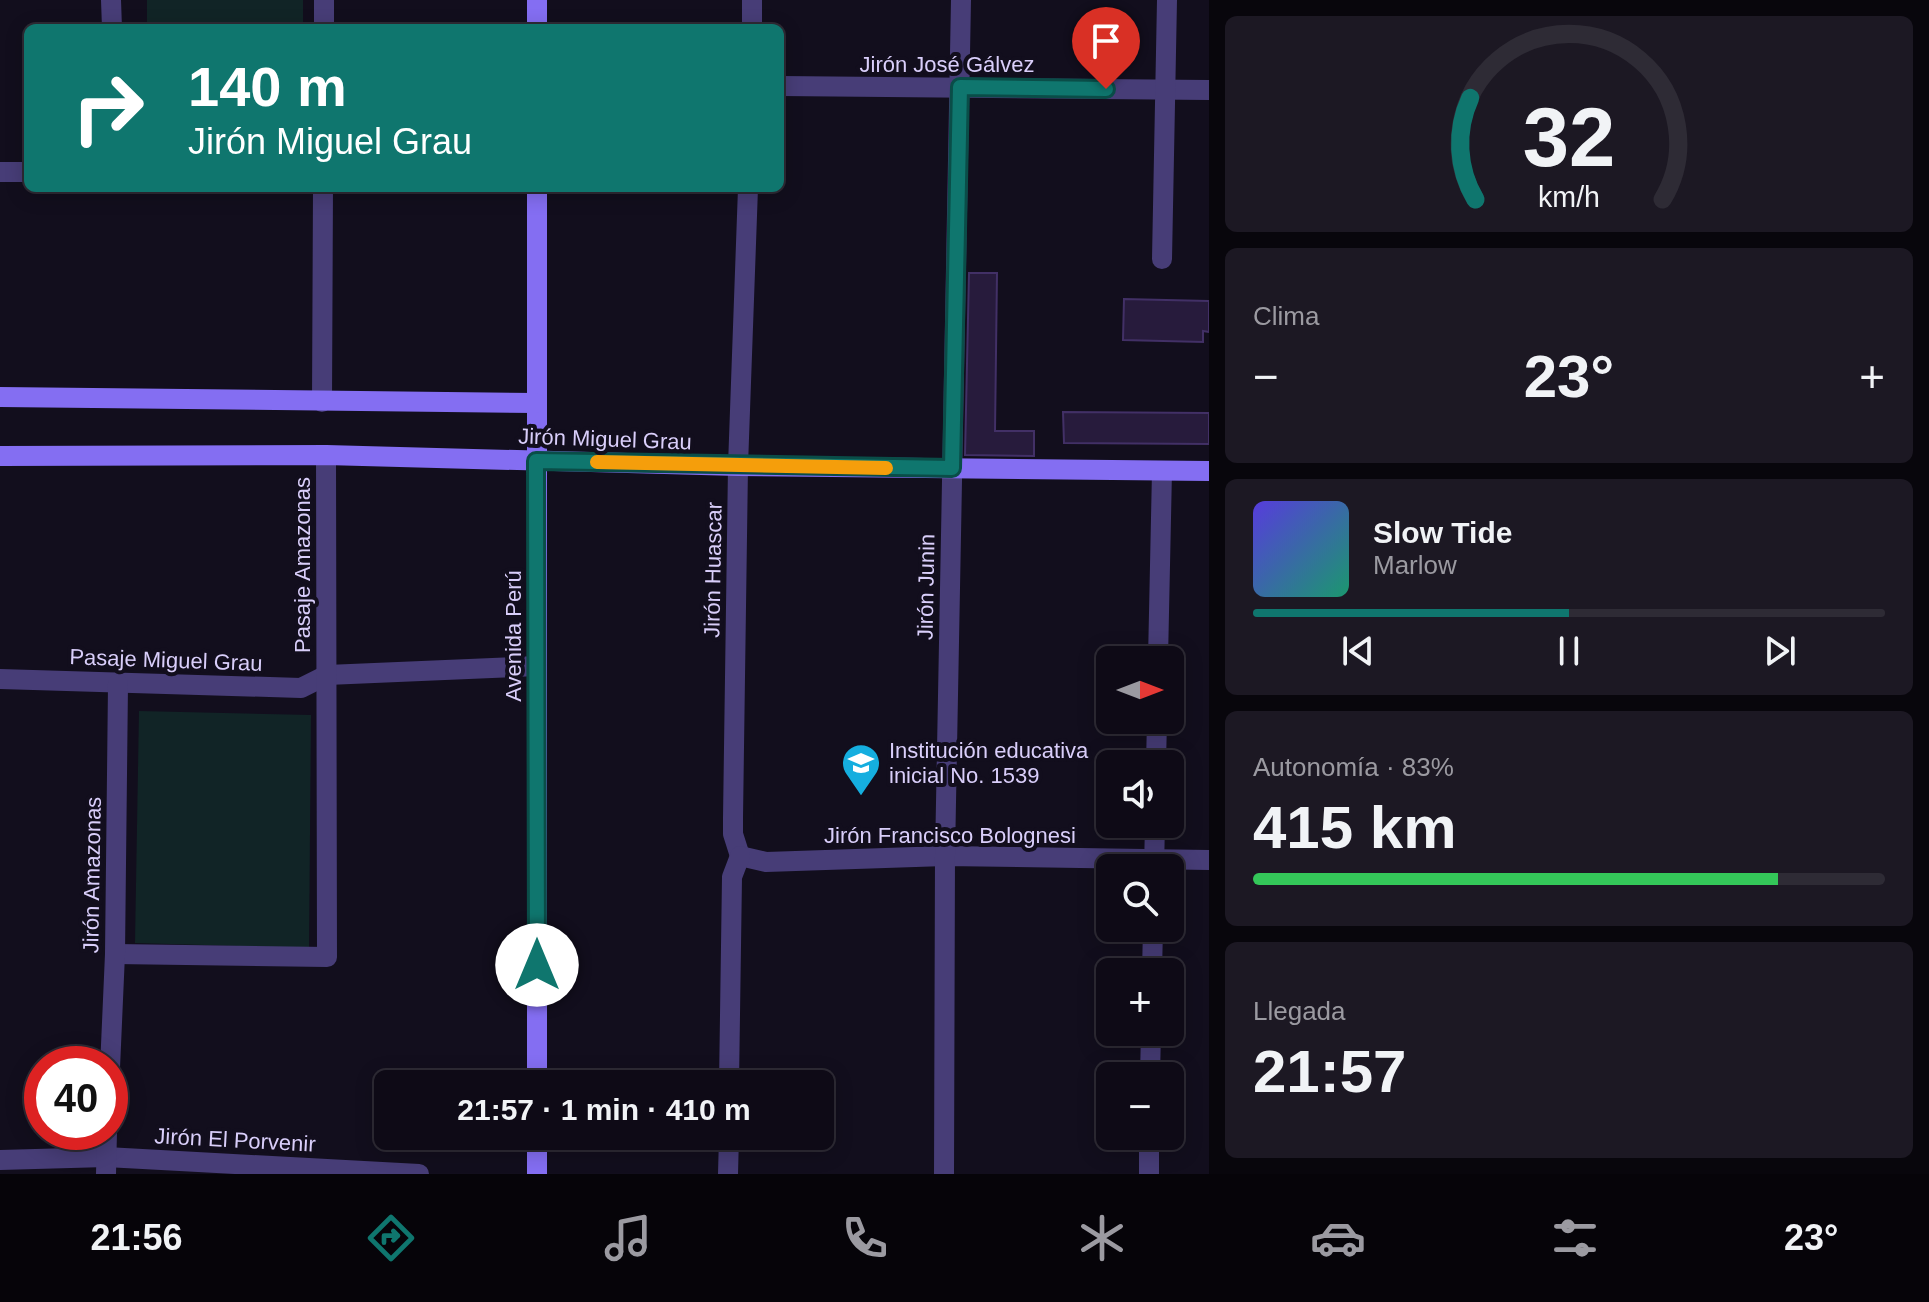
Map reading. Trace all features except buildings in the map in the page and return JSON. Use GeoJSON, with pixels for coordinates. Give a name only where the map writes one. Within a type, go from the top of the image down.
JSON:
{"type":"FeatureCollection","features":[{"type":"Feature","properties":{"kind":"main road"},"geometry":{"type":"LineString","coordinates":[[537,0],[537,24]]}},
{"type":"Feature","properties":{"kind":"main road","name":"Avenida Perú"},"geometry":{"type":"LineString","coordinates":[[537,192],[537,1070]]}},
{"type":"Feature","properties":{"kind":"main road","name":"Jirón Miguel Grau"},"geometry":{"type":"LineString","coordinates":[[0,397],[535,403]]}},
{"type":"Feature","properties":{"kind":"main road","name":"Jirón Miguel Grau"},"geometry":{"type":"LineString","coordinates":[[0,456],[326,455],[738,466],[1209,471]]}},
{"type":"Feature","properties":{"kind":"main road"},"geometry":{"type":"LineString","coordinates":[[537,1150],[537,1174]]}},
{"type":"Feature","properties":{"kind":"street"},"geometry":{"type":"LineString","coordinates":[[111,0],[112,24]]}},
{"type":"Feature","properties":{"kind":"street"},"geometry":{"type":"LineString","coordinates":[[324,0],[324,24]]}},
{"type":"Feature","properties":{"kind":"street"},"geometry":{"type":"LineString","coordinates":[[752,0],[752,24]]}},
{"type":"Feature","properties":{"kind":"street","name":"Jirón Junin"},"geometry":{"type":"LineString","coordinates":[[944,1174],[945,856],[961,0]]}},
{"type":"Feature","properties":{"kind":"street"},"geometry":{"type":"LineString","coordinates":[[1162,259],[1167,0]]}},
{"type":"Feature","properties":{"kind":"street","name":"Jirón José Gálvez"},"geometry":{"type":"LineString","coordinates":[[784,86],[1209,90]]}},
{"type":"Feature","properties":{"kind":"street"},"geometry":{"type":"LineString","coordinates":[[0,172],[24,172]]}},
{"type":"Feature","properties":{"kind":"street"},"geometry":{"type":"LineString","coordinates":[[322,402],[323,192]]}},
{"type":"Feature","properties":{"kind":"street","name":"Jirón Huascar"},"geometry":{"type":"LineString","coordinates":[[740,856],[733,834],[738,466],[748,192]]}},
{"type":"Feature","properties":{"kind":"street","name":"Pasaje Amazonas"},"geometry":{"type":"LineString","coordinates":[[115,954],[327,957],[326,455]]}},
{"type":"Feature","properties":{"kind":"street"},"geometry":{"type":"LineString","coordinates":[[1158,646],[1162,471]]}},
{"type":"Feature","properties":{"kind":"street","name":"Pasaje Miguel Grau"},"geometry":{"type":"LineString","coordinates":[[0,679],[301,688],[327,675],[537,666]]}},
{"type":"Feature","properties":{"kind":"street","name":"Jirón Amazonas"},"geometry":{"type":"LineString","coordinates":[[111,1046],[118,684]]}},
{"type":"Feature","properties":{"kind":"street"},"geometry":{"type":"LineString","coordinates":[[729,1070],[732,877],[740,856]]}},
{"type":"Feature","properties":{"kind":"street","name":"Jirón Francisco Bolognesi"},"geometry":{"type":"LineString","coordinates":[[740,856],[766,862],[945,856],[1096,862]]}},
{"type":"Feature","properties":{"kind":"street","name":"Jirón Francisco Bolognesi"},"geometry":{"type":"LineString","coordinates":[[1184,862],[1209,860]]}},
{"type":"Feature","properties":{"kind":"street"},"geometry":{"type":"LineString","coordinates":[[728,1174],[729,1150]]}},
{"type":"Feature","properties":{"kind":"street"},"geometry":{"type":"LineString","coordinates":[[1149,1150],[1149,1174]]}},
{"type":"Feature","properties":{"kind":"street","name":"Jirón El Porvenir"},"geometry":{"type":"LineString","coordinates":[[0,1160],[419,1174]]}},
{"type":"Feature","properties":{"kind":"green space"},"geometry":{"type":"Polygon","coordinates":[[[147,0],[303,0],[303,24],[147,24],[147,0]]]}},
{"type":"Feature","properties":{"kind":"green space"},"geometry":{"type":"Polygon","coordinates":[[[139,711],[311,715],[309,948],[135,943],[139,711]]]}},
{"type":"Feature","properties":{"kind":"slow traffic"},"geometry":{"type":"LineString","coordinates":[[597,462],[886,468]]}},
{"type":"Feature","properties":{"kind":"place","name":"Institución educativa inicial No. 1539"},"geometry":{"type":"Point","coordinates":[861,797]}},
{"type":"Feature","properties":{"kind":"route"},"geometry":{"type":"LineString","coordinates":[[537,965],[536,461],[952,468],[960,87],[1106,89]]}}]}
